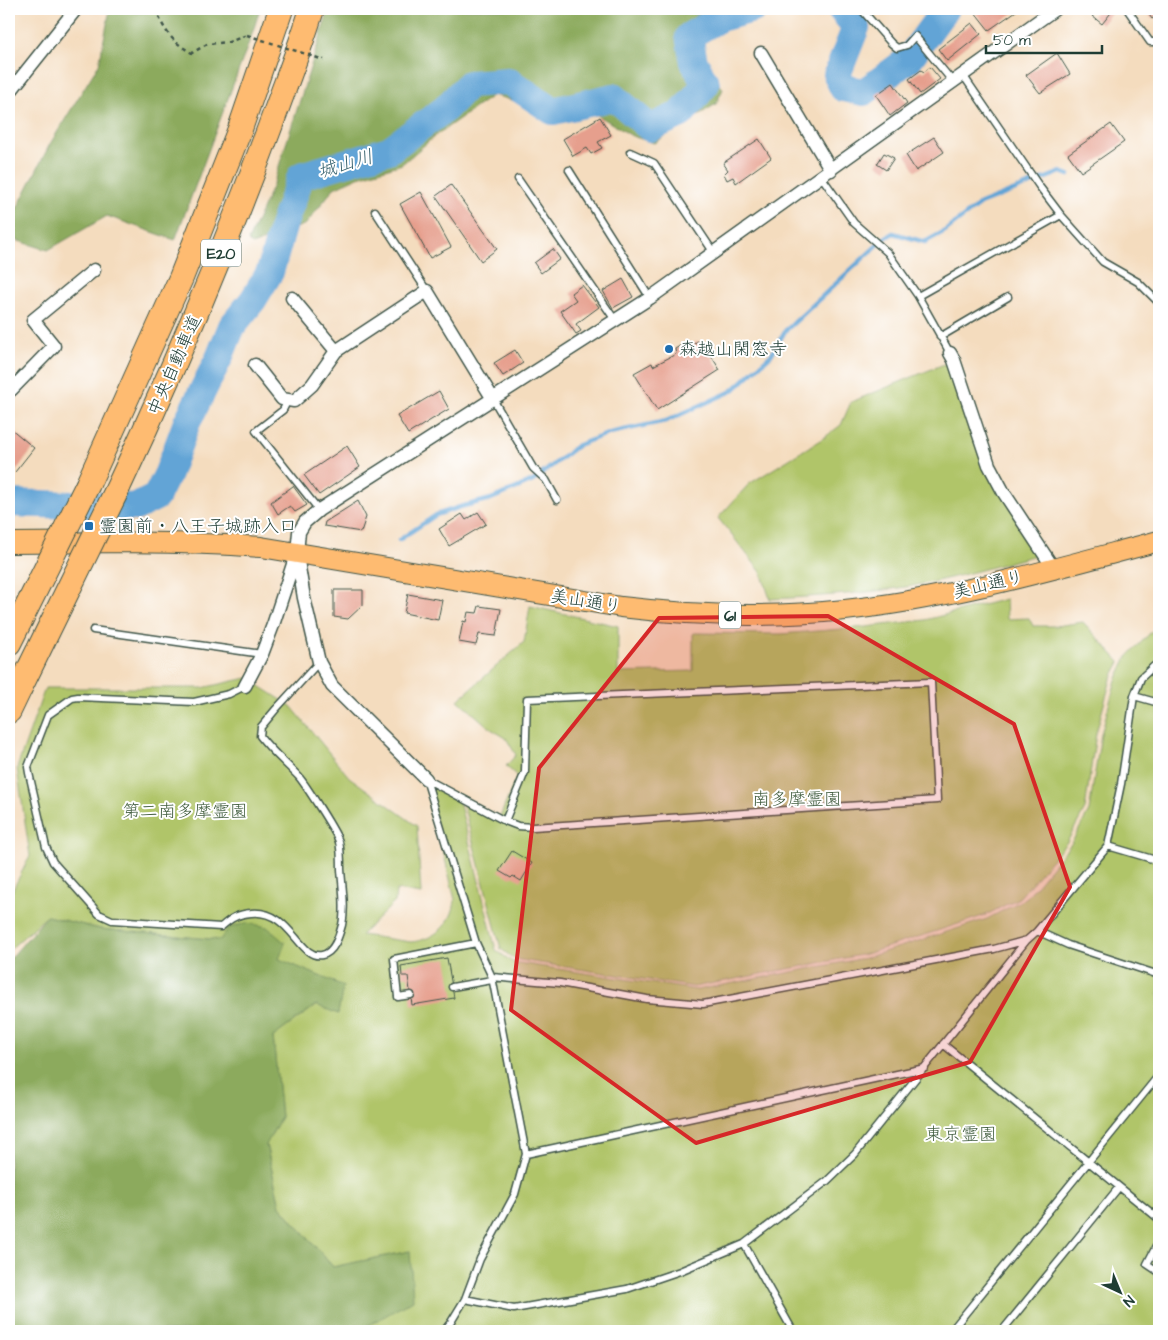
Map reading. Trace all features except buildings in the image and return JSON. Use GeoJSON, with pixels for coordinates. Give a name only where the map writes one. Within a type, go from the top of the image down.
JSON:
{"type":"FeatureCollection","features":[{"type":"Feature","properties":{"kind":"highway","name":"中央自動車道"},"geometry":{"type":"LineString","coordinates":[[9,643],[88,484],[181,278],[240,129],[281,9]]}},
{"type":"Feature","properties":{"kind":"highway","name":"中央自動車道"},"geometry":{"type":"LineString","coordinates":[[9,711],[163,391],[252,175],[312,9]]}},
{"type":"Feature","properties":{"kind":"main road","name":"美山通り"},"geometry":{"type":"LineString","coordinates":[[9,543],[202,543],[261,547],[621,607],[664,612],[747,615],[816,613],[944,595],[1054,569],[1159,541]]}},
{"type":"Feature","properties":{"kind":"street"},"geometry":{"type":"LineString","coordinates":[[9,93],[76,9]]}},
{"type":"Feature","properties":{"kind":"street"},"geometry":{"type":"LineString","coordinates":[[245,686],[262,654],[297,552],[300,532],[305,522],[319,510],[650,298],[1055,9]]}},
{"type":"Feature","properties":{"kind":"street"},"geometry":{"type":"LineString","coordinates":[[761,53],[826,173]]}},
{"type":"Feature","properties":{"kind":"street"},"geometry":{"type":"LineString","coordinates":[[9,388],[11,390],[54,346],[33,320],[94,270]]}},
{"type":"Feature","properties":{"kind":"street"},"geometry":{"type":"LineString","coordinates":[[255,365],[282,400],[294,401],[312,385],[336,351],[427,291],[493,399]]}},
{"type":"Feature","properties":{"kind":"street"},"geometry":{"type":"LineString","coordinates":[[292,298],[336,351]]}},
{"type":"Feature","properties":{"kind":"street"},"geometry":{"type":"LineString","coordinates":[[950,353],[989,465],[1004,493],[1054,569]]}},
{"type":"Feature","properties":{"kind":"street"},"geometry":{"type":"LineString","coordinates":[[297,552],[304,598],[319,662],[332,686],[426,779]]}},
{"type":"Feature","properties":{"kind":"lane"},"geometry":{"type":"LineString","coordinates":[[861,9],[897,48],[907,45],[915,36],[927,52],[958,78],[1061,215],[1103,262],[1138,282],[1159,304]]}},
{"type":"Feature","properties":{"kind":"lane"},"geometry":{"type":"LineString","coordinates":[[1127,9],[1150,42],[1159,42]]}},
{"type":"Feature","properties":{"kind":"lane"},"geometry":{"type":"LineString","coordinates":[[630,152],[654,163],[714,254]]}},
{"type":"Feature","properties":{"kind":"lane"},"geometry":{"type":"LineString","coordinates":[[569,170],[650,298]]}},
{"type":"Feature","properties":{"kind":"lane"},"geometry":{"type":"LineString","coordinates":[[826,173],[854,223],[886,251],[918,296],[950,353]]}},
{"type":"Feature","properties":{"kind":"lane"},"geometry":{"type":"LineString","coordinates":[[518,179],[615,320]]}},
{"type":"Feature","properties":{"kind":"lane"},"geometry":{"type":"LineString","coordinates":[[375,211],[427,291]]}},
{"type":"Feature","properties":{"kind":"lane"},"geometry":{"type":"LineString","coordinates":[[918,296],[1061,215]]}},
{"type":"Feature","properties":{"kind":"lane"},"geometry":{"type":"LineString","coordinates":[[940,337],[1008,297]]}},
{"type":"Feature","properties":{"kind":"lane"},"geometry":{"type":"LineString","coordinates":[[493,399],[533,468],[546,480],[557,500]]}},
{"type":"Feature","properties":{"kind":"lane"},"geometry":{"type":"LineString","coordinates":[[288,400],[283,410],[256,430],[319,510]]}},
{"type":"Feature","properties":{"kind":"lane"},"geometry":{"type":"LineString","coordinates":[[93,630],[262,654]]}},
{"type":"Feature","properties":{"kind":"lane"},"geometry":{"type":"LineString","coordinates":[[245,686],[229,694],[194,702],[78,697],[72,698],[48,715],[28,767],[46,847],[58,868],[97,912],[112,920],[221,927],[239,914],[254,912],[267,914],[279,919],[307,951],[313,955],[321,956],[334,947],[344,912],[339,840],[301,779],[270,749],[260,736],[261,727],[319,662]]}},
{"type":"Feature","properties":{"kind":"lane"},"geometry":{"type":"LineString","coordinates":[[464,1299],[514,1309],[627,1289],[688,1268],[744,1244],[827,1181],[855,1154],[1026,940],[1037,931],[1108,846],[1121,784],[1134,696],[1141,678],[1159,663]]}},
{"type":"Feature","properties":{"kind":"lane"},"geometry":{"type":"LineString","coordinates":[[426,779],[505,820],[518,826],[533,827],[938,800],[931,682],[527,699],[525,772],[505,820]]}},
{"type":"Feature","properties":{"kind":"lane"},"geometry":{"type":"LineString","coordinates":[[1134,696],[1159,704]]}},
{"type":"Feature","properties":{"kind":"lane"},"geometry":{"type":"LineString","coordinates":[[426,779],[476,943],[492,978],[526,1154],[515,1194],[480,1259],[464,1299],[444,1331]]}},
{"type":"Feature","properties":{"kind":"lane"},"geometry":{"type":"LineString","coordinates":[[1108,846],[1159,861]]}},
{"type":"Feature","properties":{"kind":"lane"},"geometry":{"type":"LineString","coordinates":[[1037,931],[1068,945],[1159,975]]}},
{"type":"Feature","properties":{"kind":"lane"},"geometry":{"type":"LineString","coordinates":[[452,987],[492,978],[560,983],[647,999],[703,1004],[994,949],[1026,940]]}},
{"type":"Feature","properties":{"kind":"lane"},"geometry":{"type":"LineString","coordinates":[[410,995],[398,997],[394,959],[476,943]]}},
{"type":"Feature","properties":{"kind":"lane"},"geometry":{"type":"LineString","coordinates":[[943,1044],[1159,1219]]}},
{"type":"Feature","properties":{"kind":"lane"},"geometry":{"type":"LineString","coordinates":[[526,1154],[925,1068]]}},
{"type":"Feature","properties":{"kind":"lane"},"geometry":{"type":"LineString","coordinates":[[951,1331],[1159,1075]]}},
{"type":"Feature","properties":{"kind":"lane"},"geometry":{"type":"LineString","coordinates":[[1002,1331],[1119,1187]]}},
{"type":"Feature","properties":{"kind":"lane"},"geometry":{"type":"LineString","coordinates":[[1159,1241],[1147,1264],[1159,1272]]}},
{"type":"Feature","properties":{"kind":"lane"},"geometry":{"type":"LineString","coordinates":[[744,1244],[793,1331]]}},
{"type":"Feature","properties":{"kind":"path"},"geometry":{"type":"LineString","coordinates":[[156,9],[164,27],[176,43],[192,53],[207,44],[229,42],[247,35],[324,60]]}},
{"type":"Feature","properties":{"kind":"highlighted area"},"geometry":{"type":"Polygon","coordinates":[[[828,616],[1014,724],[1070,887],[970,1062],[696,1143],[511,1010],[539,768],[659,618],[828,616]]]}},
{"type":"Feature","properties":{"kind":"green space"},"geometry":{"type":"Polygon","coordinates":[[[110,9],[131,9],[136,13],[158,9],[260,9],[175,240],[107,216],[48,250],[9,238],[9,224],[50,144],[99,64],[110,9]]]}},
{"type":"Feature","properties":{"kind":"green space"},"geometry":{"type":"Polygon","coordinates":[[[329,9],[709,9],[694,17],[699,54],[723,89],[716,104],[654,143],[632,136],[596,114],[570,116],[493,95],[435,136],[402,164],[358,177],[334,188],[306,224],[252,245],[248,241],[273,185],[329,9]]]}},
{"type":"Feature","properties":{"kind":"green space"},"geometry":{"type":"Polygon","coordinates":[[[954,360],[989,465],[1043,553],[971,573],[917,585],[851,594],[770,599],[761,572],[718,518],[749,484],[841,425],[851,402],[954,360]]]}},
{"type":"Feature","properties":{"kind":"green space","name":"南多摩霊園"},"geometry":{"type":"Polygon","coordinates":[[[1006,599],[1007,619],[1029,618],[1033,626],[1056,626],[1083,622],[1120,662],[1111,679],[1096,733],[1085,809],[1067,842],[1019,898],[986,915],[866,954],[694,987],[514,959],[501,949],[463,804],[498,822],[517,776],[506,766],[516,755],[506,738],[491,729],[458,700],[524,642],[530,606],[618,626],[618,673],[693,671],[693,633],[781,634],[866,627],[925,620],[1006,599]]]}},
{"type":"Feature","properties":{"kind":"green space","name":"東京霊園"},"geometry":{"type":"Polygon","coordinates":[[[1159,624],[1159,1331],[362,1331],[410,1251],[333,1267],[280,1206],[266,1144],[281,1117],[273,1037],[343,986],[278,959],[221,940],[100,929],[47,916],[9,950],[9,897],[30,856],[17,768],[45,688],[202,688],[247,678],[291,706],[349,777],[417,826],[421,894],[396,890],[395,902],[361,935],[411,942],[419,941],[435,934],[451,916],[455,900],[427,785],[459,801],[496,950],[512,962],[697,990],[865,958],[987,919],[1026,898],[1071,844],[1089,811],[1101,734],[1116,680],[1127,657],[1159,624]]]}},
{"type":"Feature","properties":{"kind":"green space"},"geometry":{"type":"Polygon","coordinates":[[[47,916],[100,929],[220,940],[228,928],[247,923],[267,927],[285,943],[279,959],[343,986],[338,1014],[316,1005],[273,1037],[281,1117],[266,1145],[280,1206],[333,1267],[410,1251],[413,1300],[362,1329],[362,1331],[9,1331],[9,960],[47,916]]]}},
{"type":"Feature","properties":{"kind":"waterway","name":"城山川"},"geometry":{"type":"LineString","coordinates":[[9,503],[136,507],[156,497],[168,473],[187,422],[219,358],[232,326],[253,300],[270,272],[285,220],[301,176],[389,150],[445,109],[469,84],[508,81],[553,111],[614,97],[650,128],[681,114],[706,84],[694,62],[689,36],[720,18],[753,9]]}},
{"type":"Feature","properties":{"kind":"waterway","name":"城山川"},"geometry":{"type":"LineString","coordinates":[[841,9],[856,27],[837,75],[843,88],[864,92],[909,59],[945,9]]}},
{"type":"Feature","properties":{"kind":"waterway"},"geometry":{"type":"LineString","coordinates":[[9,50],[13,58],[9,67]]}},
{"type":"Feature","properties":{"kind":"waterway"},"geometry":{"type":"LineString","coordinates":[[399,540],[436,515],[491,499],[533,481],[578,445],[610,433],[666,421],[732,391],[771,355],[785,331],[885,238],[893,233],[925,242],[945,231],[980,204],[1061,172],[1069,175]]}},
{"type":"Feature","properties":{"kind":"waterway"},"geometry":{"type":"LineString","coordinates":[[148,501],[159,507]]}},
{"type":"Feature","properties":{"kind":"place","name":"森越山閑窓寺"},"geometry":{"type":"Point","coordinates":[669,349]}},
{"type":"Feature","properties":{"kind":"place","name":"霊園前・八王子城跡入口"},"geometry":{"type":"Point","coordinates":[89,526]}},
{"type":"Feature","properties":{"kind":"park label","name":"第二南多摩霊園"},"geometry":{"type":"Point","coordinates":[185,811]}}]}
